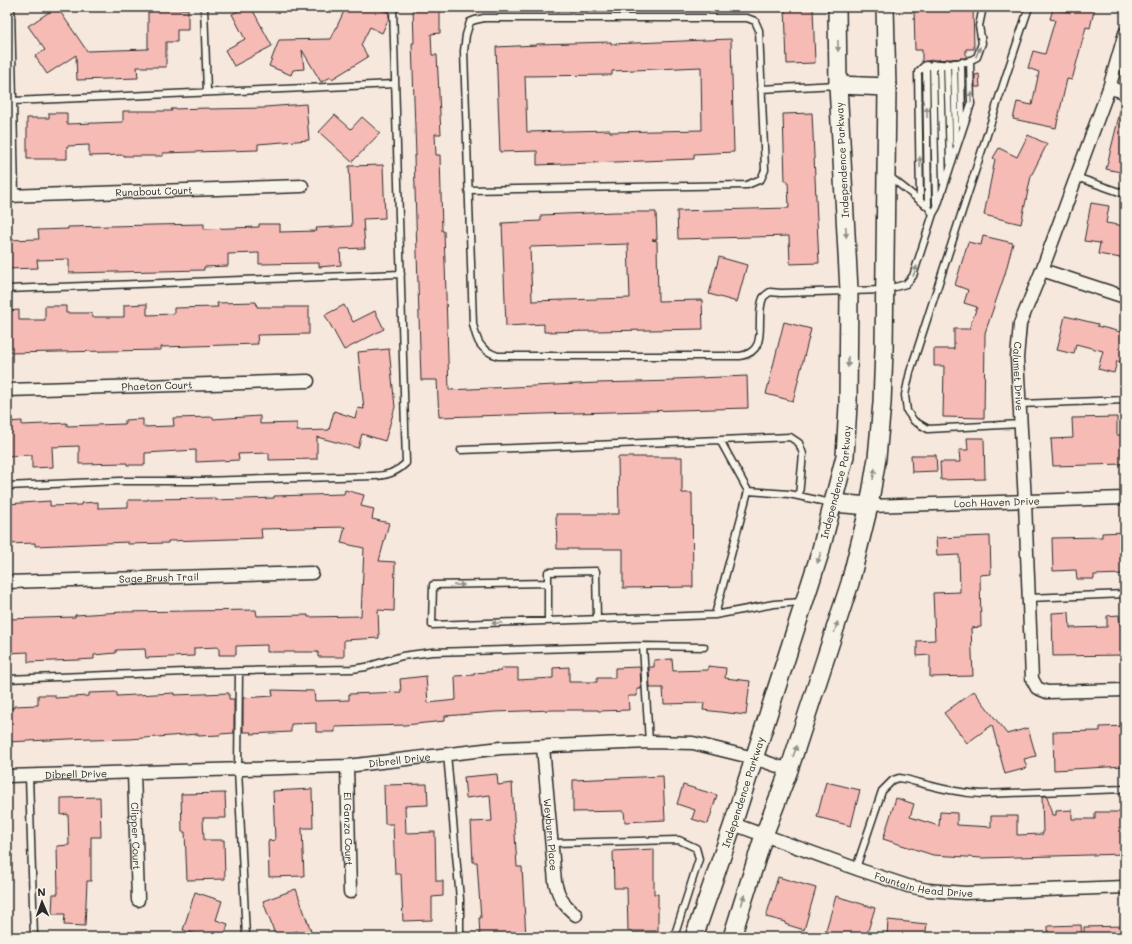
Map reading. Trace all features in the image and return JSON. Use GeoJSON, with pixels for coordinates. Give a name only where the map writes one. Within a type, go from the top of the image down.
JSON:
{"type":"FeatureCollection","features":[{"type":"Feature","properties":{"kind":"main road","name":"Independence Parkway"},"geometry":{"type":"LineString","coordinates":[[694,937],[733,824],[820,553],[845,456],[848,405],[849,290],[838,85],[837,7]]}},
{"type":"Feature","properties":{"kind":"main road"},"geometry":{"type":"LineString","coordinates":[[732,937],[764,835],[789,770],[850,583],[869,506],[877,458],[882,403],[887,87],[885,7]]}},
{"type":"Feature","properties":{"kind":"main road"},"geometry":{"type":"LineString","coordinates":[[838,85],[887,87]]}},
{"type":"Feature","properties":{"kind":"main road"},"geometry":{"type":"LineString","coordinates":[[833,503],[869,506]]}},
{"type":"Feature","properties":{"kind":"street","name":"Calumet Drive"},"geometry":{"type":"LineString","coordinates":[[1125,34],[1109,88],[1042,270],[1020,324],[1017,358],[1026,502],[1032,679],[1037,688],[1046,692],[1125,690]]}},
{"type":"Feature","properties":{"kind":"street"},"geometry":{"type":"LineString","coordinates":[[1109,88],[1125,92]]}},
{"type":"Feature","properties":{"kind":"street","name":"Runabout Court"},"geometry":{"type":"LineString","coordinates":[[11,195],[302,186]]}},
{"type":"Feature","properties":{"kind":"street"},"geometry":{"type":"LineString","coordinates":[[1042,270],[1125,298]]}},
{"type":"Feature","properties":{"kind":"street","name":"Phaeton Court"},"geometry":{"type":"LineString","coordinates":[[7,390],[308,381]]}},
{"type":"Feature","properties":{"kind":"street","name":"Loch Haven Drive"},"geometry":{"type":"LineString","coordinates":[[869,506],[1125,498]]}},
{"type":"Feature","properties":{"kind":"street","name":"Sage Brush Trail"},"geometry":{"type":"LineString","coordinates":[[7,582],[312,573]]}},
{"type":"Feature","properties":{"kind":"street","name":"Dibrell Drive"},"geometry":{"type":"LineString","coordinates":[[7,776],[347,766],[501,748],[649,742],[692,743],[754,758],[789,770]]}},
{"type":"Feature","properties":{"kind":"street","name":"Weyburn Place"},"geometry":{"type":"LineString","coordinates":[[543,747],[555,882],[558,896],[566,907],[576,915]]}},
{"type":"Feature","properties":{"kind":"street","name":"El Ganza Court"},"geometry":{"type":"LineString","coordinates":[[347,766],[350,892]]}},
{"type":"Feature","properties":{"kind":"street","name":"Clipper Court"},"geometry":{"type":"LineString","coordinates":[[134,772],[138,900]]}},
{"type":"Feature","properties":{"kind":"street","name":"Fountain Head Drive"},"geometry":{"type":"LineString","coordinates":[[733,824],[908,886],[928,890],[946,892],[1125,887]]}},
{"type":"Feature","properties":{"kind":"lane"},"geometry":{"type":"LineString","coordinates":[[11,7],[13,101],[11,195]]}},
{"type":"Feature","properties":{"kind":"lane"},"geometry":{"type":"LineString","coordinates":[[204,7],[207,92]]}},
{"type":"Feature","properties":{"kind":"lane"},"geometry":{"type":"LineString","coordinates":[[7,486],[120,481],[200,481],[384,476],[401,468],[406,463],[393,7]]}},
{"type":"Feature","properties":{"kind":"lane"},"geometry":{"type":"LineString","coordinates":[[920,201],[918,72],[926,65],[961,62],[977,57],[982,43],[979,26],[983,7]]}},
{"type":"Feature","properties":{"kind":"lane"},"geometry":{"type":"LineString","coordinates":[[1021,424],[928,428],[914,421],[907,411],[905,395],[910,372],[1029,7]]}},
{"type":"Feature","properties":{"kind":"lane"},"geometry":{"type":"LineString","coordinates":[[468,190],[747,186],[761,179],[765,170],[759,30],[755,21],[747,18],[484,18],[470,22],[466,35],[464,51],[468,190],[473,324],[476,338],[487,353],[498,356],[732,356],[748,354],[757,345],[763,297],[770,292],[884,290],[906,284],[914,276],[933,214],[937,207],[971,104],[970,60]]}},
{"type":"Feature","properties":{"kind":"lane"},"geometry":{"type":"LineString","coordinates":[[961,62],[962,130]]}},
{"type":"Feature","properties":{"kind":"lane"},"geometry":{"type":"LineString","coordinates":[[947,63],[956,148]]}},
{"type":"Feature","properties":{"kind":"lane"},"geometry":{"type":"LineString","coordinates":[[947,63],[950,168]]}},
{"type":"Feature","properties":{"kind":"lane"},"geometry":{"type":"LineString","coordinates":[[943,188],[947,63]]}},
{"type":"Feature","properties":{"kind":"lane"},"geometry":{"type":"LineString","coordinates":[[933,64],[935,190],[937,207]]}},
{"type":"Feature","properties":{"kind":"lane"},"geometry":{"type":"LineString","coordinates":[[926,65],[928,207]]}},
{"type":"Feature","properties":{"kind":"lane"},"geometry":{"type":"LineString","coordinates":[[13,101],[395,84]]}},
{"type":"Feature","properties":{"kind":"lane"},"geometry":{"type":"LineString","coordinates":[[761,88],[838,85]]}},
{"type":"Feature","properties":{"kind":"lane"},"geometry":{"type":"LineString","coordinates":[[886,173],[897,184],[928,207],[933,214]]}},
{"type":"Feature","properties":{"kind":"lane"},"geometry":{"type":"LineString","coordinates":[[1076,177],[1125,194]]}},
{"type":"Feature","properties":{"kind":"lane"},"geometry":{"type":"LineString","coordinates":[[7,289],[401,274]]}},
{"type":"Feature","properties":{"kind":"lane"},"geometry":{"type":"LineString","coordinates":[[1020,404],[1125,400]]}},
{"type":"Feature","properties":{"kind":"lane"},"geometry":{"type":"LineString","coordinates":[[461,450],[790,437],[799,443],[803,454],[799,496]]}},
{"type":"Feature","properties":{"kind":"lane"},"geometry":{"type":"LineString","coordinates":[[715,615],[748,491],[720,440]]}},
{"type":"Feature","properties":{"kind":"lane"},"geometry":{"type":"LineString","coordinates":[[748,491],[799,496],[833,503]]}},
{"type":"Feature","properties":{"kind":"lane"},"geometry":{"type":"LineString","coordinates":[[548,621],[548,572],[596,571],[597,619]]}},
{"type":"Feature","properties":{"kind":"lane"},"geometry":{"type":"LineString","coordinates":[[548,583],[433,585],[432,625],[715,615],[774,604],[804,602]]}},
{"type":"Feature","properties":{"kind":"lane"},"geometry":{"type":"LineString","coordinates":[[1029,598],[1125,594]]}},
{"type":"Feature","properties":{"kind":"lane"},"geometry":{"type":"LineString","coordinates":[[643,646],[649,742]]}},
{"type":"Feature","properties":{"kind":"lane"},"geometry":{"type":"LineString","coordinates":[[7,679],[239,671],[352,669],[366,667],[402,656],[432,652],[643,646],[704,647]]}},
{"type":"Feature","properties":{"kind":"lane"},"geometry":{"type":"LineString","coordinates":[[239,671],[238,769],[246,937]]}},
{"type":"Feature","properties":{"kind":"lane"},"geometry":{"type":"LineString","coordinates":[[447,754],[460,899],[460,937]]}},
{"type":"Feature","properties":{"kind":"lane"},"geometry":{"type":"LineString","coordinates":[[29,776],[34,937]]}},
{"type":"Feature","properties":{"kind":"lane"},"geometry":{"type":"LineString","coordinates":[[856,868],[882,791],[893,780],[898,778],[949,791],[965,793],[990,794],[1125,789]]}},
{"type":"Feature","properties":{"kind":"lane"},"geometry":{"type":"LineString","coordinates":[[552,843],[679,840],[696,848],[699,859],[674,937]]}},
{"type":"Feature","properties":{"kind":"building"},"geometry":{"type":"Polygon","coordinates":[[[57,7],[87,51],[148,49],[148,9],[188,9],[188,30],[177,30],[177,42],[166,42],[166,67],[137,67],[138,78],[77,80],[76,55],[47,74],[35,56],[45,50],[28,26],[57,7]]]}},
{"type":"Feature","properties":{"kind":"building"},"geometry":{"type":"Polygon","coordinates":[[[246,7],[251,7],[272,46],[234,66],[225,50],[245,39],[232,14],[246,7]]]}},
{"type":"Feature","properties":{"kind":"building"},"geometry":{"type":"Polygon","coordinates":[[[346,7],[376,7],[389,13],[389,18],[382,33],[370,27],[361,45],[368,57],[332,79],[331,77],[321,82],[302,50],[304,69],[293,70],[291,75],[269,66],[279,40],[331,39],[346,7]]]}},
{"type":"Feature","properties":{"kind":"building"},"geometry":{"type":"Polygon","coordinates":[[[413,7],[440,7],[440,33],[431,34],[432,55],[437,55],[441,134],[435,134],[436,155],[440,155],[449,390],[674,381],[674,379],[747,376],[748,408],[439,417],[437,380],[421,380],[414,156],[416,156],[412,43],[414,43],[413,7]]]}},
{"type":"Feature","properties":{"kind":"building"},"geometry":{"type":"Polygon","coordinates":[[[785,7],[813,7],[815,63],[787,64],[785,7]]]}},
{"type":"Feature","properties":{"kind":"building"},"geometry":{"type":"Polygon","coordinates":[[[914,7],[973,7],[974,49],[966,49],[966,58],[922,62],[922,50],[915,50],[914,7]]]}},
{"type":"Feature","properties":{"kind":"building"},"geometry":{"type":"Polygon","coordinates":[[[1071,7],[1095,7],[1090,28],[1086,27],[1072,80],[1067,79],[1056,128],[1013,119],[1017,102],[1032,105],[1039,72],[1028,68],[1033,51],[1045,54],[1055,20],[1050,19],[1053,9],[1070,12],[1071,7]]]}},
{"type":"Feature","properties":{"kind":"building"},"geometry":{"type":"Polygon","coordinates":[[[731,39],[734,152],[694,154],[694,159],[537,165],[537,151],[500,152],[496,47],[537,44],[611,42],[611,44],[731,39]],[[701,67],[612,71],[612,75],[525,76],[527,132],[702,130],[701,67]]]}},
{"type":"Feature","properties":{"kind":"building"},"geometry":{"type":"Polygon","coordinates":[[[979,74],[980,87],[975,87],[975,75],[979,74]]]}},
{"type":"Feature","properties":{"kind":"building"},"geometry":{"type":"Polygon","coordinates":[[[306,104],[309,140],[258,144],[258,150],[163,153],[163,156],[89,156],[89,145],[67,146],[67,159],[27,159],[27,118],[49,118],[49,113],[67,113],[67,124],[123,122],[123,111],[265,108],[306,104]]]}},
{"type":"Feature","properties":{"kind":"building"},"geometry":{"type":"Polygon","coordinates":[[[1121,108],[1125,109],[1125,173],[1106,169],[1121,108]]]}},
{"type":"Feature","properties":{"kind":"building"},"geometry":{"type":"Polygon","coordinates":[[[812,113],[819,263],[790,264],[789,236],[678,239],[677,211],[789,208],[788,181],[785,181],[783,114],[812,113]]]}},
{"type":"Feature","properties":{"kind":"building"},"geometry":{"type":"Polygon","coordinates":[[[335,115],[351,129],[362,117],[380,133],[352,162],[319,132],[335,115]]]}},
{"type":"Feature","properties":{"kind":"building"},"geometry":{"type":"Polygon","coordinates":[[[1028,135],[1047,144],[1031,176],[1021,224],[984,215],[995,159],[993,158],[999,148],[1017,157],[1028,135]]]}},
{"type":"Feature","properties":{"kind":"building"},"geometry":{"type":"Polygon","coordinates":[[[383,165],[385,218],[363,219],[365,248],[340,249],[341,265],[319,267],[319,263],[259,264],[259,253],[228,254],[228,266],[204,267],[204,270],[69,273],[69,259],[37,260],[38,268],[7,269],[7,240],[39,239],[38,230],[68,229],[68,227],[204,224],[204,229],[259,227],[259,224],[280,224],[280,232],[317,231],[316,228],[352,226],[349,166],[383,165]]]}},
{"type":"Feature","properties":{"kind":"building"},"geometry":{"type":"Polygon","coordinates":[[[1091,203],[1109,206],[1106,223],[1125,226],[1121,258],[1098,254],[1100,243],[1084,241],[1091,203]]]}},
{"type":"Feature","properties":{"kind":"building"},"geometry":{"type":"Polygon","coordinates":[[[656,212],[657,239],[652,240],[657,241],[658,301],[702,300],[703,329],[544,332],[544,324],[506,326],[502,223],[541,221],[541,215],[656,212]],[[628,244],[530,247],[532,301],[630,298],[628,244]]]}},
{"type":"Feature","properties":{"kind":"building"},"geometry":{"type":"Polygon","coordinates":[[[983,236],[1013,243],[1005,274],[985,333],[984,418],[943,417],[944,366],[934,366],[934,349],[954,349],[954,329],[969,329],[977,307],[964,303],[968,290],[955,285],[968,242],[981,245],[983,236]]]}},
{"type":"Feature","properties":{"kind":"building"},"geometry":{"type":"Polygon","coordinates":[[[719,257],[747,265],[737,302],[709,294],[719,257]]]}},
{"type":"Feature","properties":{"kind":"building"},"geometry":{"type":"Polygon","coordinates":[[[256,302],[257,307],[309,307],[309,334],[257,335],[258,344],[161,347],[161,350],[7,353],[7,311],[19,310],[19,320],[45,320],[45,306],[66,306],[66,313],[92,313],[92,317],[124,317],[124,305],[147,304],[147,315],[174,314],[174,308],[218,307],[217,303],[256,302]]]}},
{"type":"Feature","properties":{"kind":"building"},"geometry":{"type":"Polygon","coordinates":[[[344,305],[353,322],[375,311],[384,329],[344,350],[325,315],[344,305]]]}},
{"type":"Feature","properties":{"kind":"building"},"geometry":{"type":"Polygon","coordinates":[[[1065,316],[1098,324],[1097,326],[1125,333],[1125,363],[1117,361],[1114,373],[1098,369],[1103,351],[1076,344],[1074,354],[1057,350],[1065,316]]]}},
{"type":"Feature","properties":{"kind":"building"},"geometry":{"type":"Polygon","coordinates":[[[784,322],[811,329],[793,401],[766,394],[784,322]]]}},
{"type":"Feature","properties":{"kind":"building"},"geometry":{"type":"Polygon","coordinates":[[[389,349],[395,407],[385,441],[362,434],[358,448],[317,437],[317,459],[269,460],[269,453],[238,454],[239,460],[196,462],[196,450],[145,453],[145,465],[127,465],[127,463],[79,464],[79,446],[52,447],[53,467],[32,468],[32,455],[7,456],[7,422],[22,421],[22,425],[67,423],[67,426],[125,424],[125,420],[143,419],[143,427],[174,426],[173,418],[213,417],[213,419],[260,416],[260,424],[297,423],[297,431],[329,430],[334,411],[355,418],[358,408],[364,409],[358,352],[389,349]]]}},
{"type":"Feature","properties":{"kind":"building"},"geometry":{"type":"Polygon","coordinates":[[[1117,417],[1117,435],[1125,435],[1125,464],[1053,466],[1051,439],[1073,438],[1072,418],[1117,417]]]}},
{"type":"Feature","properties":{"kind":"building"},"geometry":{"type":"Polygon","coordinates":[[[967,438],[984,438],[985,479],[941,480],[940,462],[960,462],[959,450],[968,450],[967,438]]]}},
{"type":"Feature","properties":{"kind":"building"},"geometry":{"type":"Polygon","coordinates":[[[911,455],[936,455],[937,471],[912,472],[911,455]]]}},
{"type":"Feature","properties":{"kind":"building"},"geometry":{"type":"Polygon","coordinates":[[[618,457],[682,457],[682,493],[692,493],[693,587],[623,588],[623,549],[557,549],[556,514],[619,514],[618,457]]]}},
{"type":"Feature","properties":{"kind":"building"},"geometry":{"type":"Polygon","coordinates":[[[345,490],[364,495],[361,506],[374,509],[372,519],[389,523],[379,561],[395,562],[394,611],[378,610],[379,638],[344,640],[344,657],[318,657],[318,652],[267,652],[267,645],[236,646],[236,655],[219,655],[219,647],[194,648],[194,656],[146,658],[145,649],[116,650],[116,653],[94,655],[94,659],[28,662],[28,652],[7,653],[7,619],[75,617],[75,615],[122,612],[256,610],[257,616],[361,616],[364,548],[341,543],[345,527],[261,529],[262,538],[168,541],[168,543],[128,544],[128,542],[35,546],[35,543],[7,544],[7,504],[50,501],[50,506],[81,505],[81,503],[98,502],[98,508],[128,507],[128,500],[274,498],[274,496],[344,494],[345,490]]]}},
{"type":"Feature","properties":{"kind":"building"},"geometry":{"type":"Polygon","coordinates":[[[1125,532],[1125,574],[1094,575],[1094,579],[1077,579],[1076,570],[1053,571],[1052,538],[1102,537],[1102,533],[1125,532]]]}},
{"type":"Feature","properties":{"kind":"building"},"geometry":{"type":"Polygon","coordinates":[[[990,536],[991,574],[980,575],[981,627],[971,628],[973,676],[930,677],[930,655],[917,656],[917,641],[935,640],[933,593],[960,592],[959,555],[937,556],[936,538],[990,536]]]}},
{"type":"Feature","properties":{"kind":"building"},"geometry":{"type":"Polygon","coordinates":[[[1069,612],[1070,628],[1107,627],[1107,616],[1119,615],[1120,625],[1125,625],[1125,655],[1053,656],[1052,613],[1069,612]]]}},
{"type":"Feature","properties":{"kind":"building"},"geometry":{"type":"Polygon","coordinates":[[[672,659],[673,671],[708,670],[708,666],[726,668],[725,678],[750,681],[746,715],[703,710],[704,703],[664,704],[663,688],[650,688],[649,667],[654,667],[654,660],[672,659]]]}},
{"type":"Feature","properties":{"kind":"building"},"geometry":{"type":"Polygon","coordinates":[[[569,667],[569,682],[597,682],[597,678],[615,678],[615,668],[640,667],[641,689],[637,689],[637,696],[628,696],[629,710],[494,712],[445,716],[445,721],[405,725],[335,727],[335,732],[316,732],[316,723],[291,724],[291,732],[251,734],[251,732],[243,732],[243,698],[273,696],[272,690],[314,691],[315,701],[349,700],[349,694],[401,692],[400,679],[426,676],[428,703],[456,700],[455,676],[501,671],[501,668],[518,668],[518,680],[553,678],[553,668],[569,667]]]}},
{"type":"Feature","properties":{"kind":"building"},"geometry":{"type":"Polygon","coordinates":[[[974,691],[1007,734],[1028,728],[1036,756],[1024,759],[1027,768],[1005,774],[992,725],[967,743],[944,713],[974,691]]]}},
{"type":"Feature","properties":{"kind":"building"},"geometry":{"type":"Polygon","coordinates":[[[117,692],[117,696],[174,693],[174,695],[229,693],[229,699],[234,699],[234,733],[130,739],[90,740],[90,738],[7,742],[7,708],[14,708],[14,706],[38,705],[38,695],[55,695],[55,698],[89,696],[89,693],[117,692]]]}},
{"type":"Feature","properties":{"kind":"building"},"geometry":{"type":"Polygon","coordinates":[[[1125,726],[1125,766],[1054,770],[1053,732],[1100,731],[1100,727],[1125,726]]]}},
{"type":"Feature","properties":{"kind":"building"},"geometry":{"type":"Polygon","coordinates":[[[497,774],[498,785],[512,783],[517,867],[522,867],[526,937],[480,937],[479,918],[481,918],[477,862],[473,862],[471,822],[492,821],[490,795],[466,798],[464,777],[497,774]]]}},
{"type":"Feature","properties":{"kind":"building"},"geometry":{"type":"Polygon","coordinates":[[[663,776],[665,820],[625,822],[624,811],[573,812],[573,780],[663,776]]]}},
{"type":"Feature","properties":{"kind":"building"},"geometry":{"type":"Polygon","coordinates":[[[826,782],[860,790],[851,826],[817,817],[826,782]]]}},
{"type":"Feature","properties":{"kind":"building"},"geometry":{"type":"Polygon","coordinates":[[[427,784],[428,805],[405,806],[406,833],[435,832],[436,881],[443,881],[443,896],[432,897],[432,920],[403,921],[401,874],[395,874],[393,824],[385,824],[384,785],[427,784]]]}},
{"type":"Feature","properties":{"kind":"building"},"geometry":{"type":"Polygon","coordinates":[[[683,785],[717,795],[708,824],[692,819],[695,810],[677,804],[683,785]]]}},
{"type":"Feature","properties":{"kind":"building"},"geometry":{"type":"Polygon","coordinates":[[[312,789],[313,828],[302,828],[304,876],[269,877],[268,841],[275,840],[273,791],[312,789]]]}},
{"type":"Feature","properties":{"kind":"building"},"geometry":{"type":"Polygon","coordinates":[[[225,793],[226,818],[203,818],[204,840],[224,840],[225,879],[187,880],[185,832],[182,832],[181,794],[225,793]]]}},
{"type":"Feature","properties":{"kind":"building"},"geometry":{"type":"Polygon","coordinates":[[[1042,796],[1047,796],[1052,815],[1056,815],[1056,811],[1072,810],[1072,819],[1095,819],[1095,812],[1125,812],[1125,854],[983,858],[933,855],[883,839],[896,798],[914,804],[910,817],[939,826],[940,812],[957,813],[957,825],[991,827],[991,816],[1017,816],[1017,835],[1043,834],[1042,796]]]}},
{"type":"Feature","properties":{"kind":"building"},"geometry":{"type":"Polygon","coordinates":[[[100,797],[101,837],[91,837],[91,881],[87,881],[85,926],[64,925],[65,914],[52,914],[53,894],[58,894],[57,846],[69,845],[68,814],[61,815],[61,798],[100,797]]]}},
{"type":"Feature","properties":{"kind":"building"},"geometry":{"type":"Polygon","coordinates":[[[654,849],[654,894],[658,894],[658,931],[628,931],[627,888],[614,888],[613,851],[654,849]]]}},
{"type":"Feature","properties":{"kind":"building"},"geometry":{"type":"Polygon","coordinates":[[[778,877],[816,888],[804,930],[785,924],[786,922],[766,917],[778,877]]]}},
{"type":"Feature","properties":{"kind":"building"},"geometry":{"type":"Polygon","coordinates":[[[296,889],[313,937],[296,937],[297,931],[281,937],[276,937],[263,901],[296,889]]]}},
{"type":"Feature","properties":{"kind":"building"},"geometry":{"type":"Polygon","coordinates":[[[195,892],[222,901],[216,920],[228,924],[224,937],[206,937],[183,930],[195,892]]]}},
{"type":"Feature","properties":{"kind":"building"},"geometry":{"type":"Polygon","coordinates":[[[836,896],[875,908],[866,937],[839,937],[825,933],[836,896]]]}},
{"type":"Feature","properties":{"kind":"building"},"geometry":{"type":"Polygon","coordinates":[[[888,920],[927,924],[925,937],[887,937],[888,920]]]}},
{"type":"Feature","properties":{"kind":"building"},"geometry":{"type":"Polygon","coordinates":[[[1081,925],[1082,937],[1048,937],[1048,926],[1081,925]]]}},
{"type":"Feature","properties":{"kind":"building"},"geometry":{"type":"Polygon","coordinates":[[[1125,926],[1125,937],[1084,937],[1084,927],[1125,926]]]}}]}
